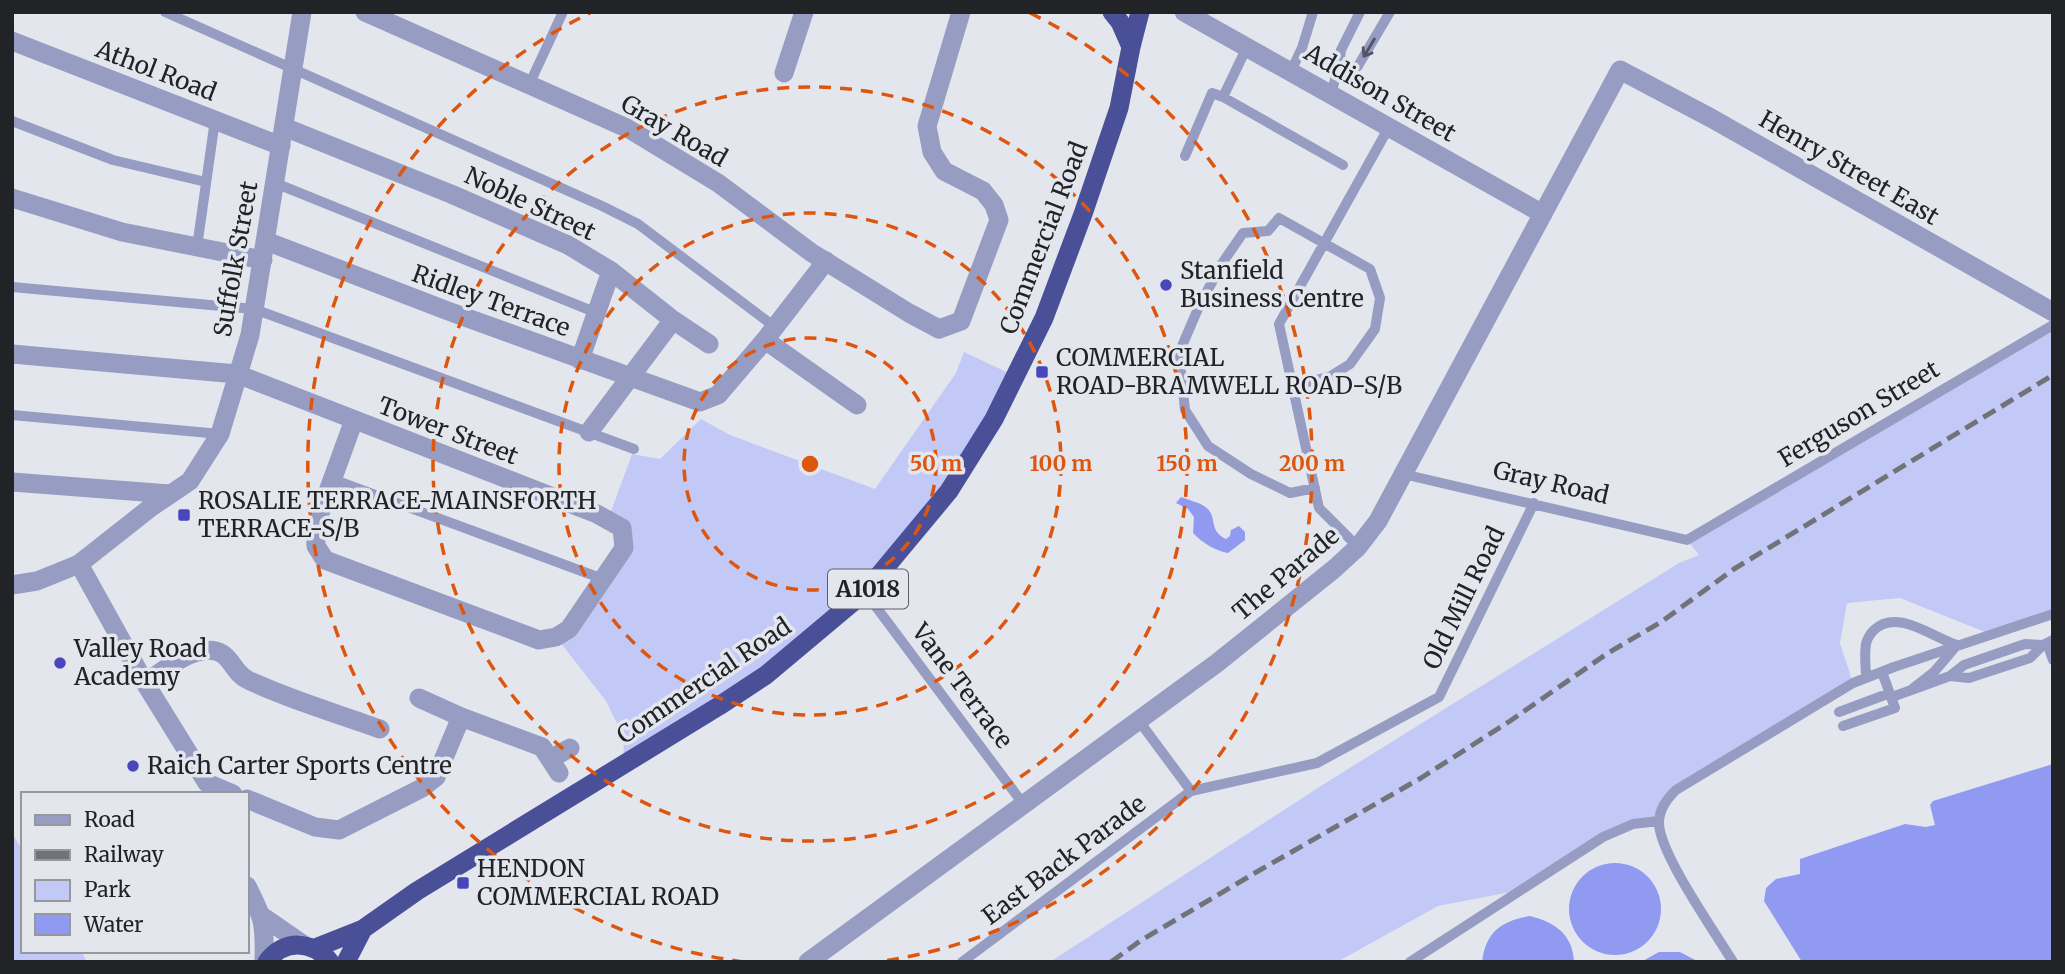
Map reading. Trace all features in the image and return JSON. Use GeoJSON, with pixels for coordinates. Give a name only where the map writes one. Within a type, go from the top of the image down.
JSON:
{"type":"FeatureCollection","features":[{"type":"Feature","properties":{"kind":"highway"},"geometry":{"type":"LineString","coordinates":[[1112,12],[1120,22],[1130,47]]}},
{"type":"Feature","properties":{"kind":"highway","name":"Commercial Road"},"geometry":{"type":"LineString","coordinates":[[265,962],[276,951],[285,947],[309,946],[363,929],[416,891],[766,675],[865,592],[949,491],[994,419],[1044,318],[1119,108],[1130,47],[1140,12]]}},
{"type":"Feature","properties":{"kind":"highway","name":"Commercial Road"},"geometry":{"type":"LineString","coordinates":[[346,962],[363,929]]}},
{"type":"Feature","properties":{"kind":"highway"},"geometry":{"type":"LineString","coordinates":[[309,946],[330,962]]}},
{"type":"Feature","properties":{"kind":"street","name":"Suffolk Street"},"geometry":{"type":"LineString","coordinates":[[12,585],[37,580],[79,564],[190,481],[220,434],[250,335],[302,12]]}},
{"type":"Feature","properties":{"kind":"street","name":"Gray Road"},"geometry":{"type":"LineString","coordinates":[[365,12],[629,129],[718,183],[826,261],[909,313],[939,328],[961,321],[999,220],[994,205],[983,191],[944,171],[932,152],[927,127],[961,12]]}},
{"type":"Feature","properties":{"kind":"street"},"geometry":{"type":"LineString","coordinates":[[784,74],[804,12]]}},
{"type":"Feature","properties":{"kind":"street","name":"Addison Street"},"geometry":{"type":"LineString","coordinates":[[1188,13],[1543,214]]}},
{"type":"Feature","properties":{"kind":"street","name":"Athol Road"},"geometry":{"type":"LineString","coordinates":[[12,41],[215,120],[283,136],[314,138]]}},
{"type":"Feature","properties":{"kind":"street","name":"The Parade"},"geometry":{"type":"LineString","coordinates":[[807,962],[1217,663],[1358,547],[1378,521],[1620,70]]}},
{"type":"Feature","properties":{"kind":"street","name":"Henry Street East"},"geometry":{"type":"LineString","coordinates":[[1620,70],[1711,118],[2053,312]]}},
{"type":"Feature","properties":{"kind":"street","name":"Noble Street"},"geometry":{"type":"LineString","coordinates":[[314,138],[568,245],[611,271],[673,320],[709,344]]}},
{"type":"Feature","properties":{"kind":"street","name":"Ridley Terrace"},"geometry":{"type":"LineString","coordinates":[[12,198],[122,232],[197,247],[265,251],[700,402],[718,395],[770,333]]}},
{"type":"Feature","properties":{"kind":"street"},"geometry":{"type":"LineString","coordinates":[[826,261],[770,333],[857,405]]}},
{"type":"Feature","properties":{"kind":"street"},"geometry":{"type":"LineString","coordinates":[[580,359],[611,271]]}},
{"type":"Feature","properties":{"kind":"street"},"geometry":{"type":"LineString","coordinates":[[589,432],[673,320]]}},
{"type":"Feature","properties":{"kind":"street","name":"Tower Street"},"geometry":{"type":"LineString","coordinates":[[12,354],[237,374],[597,514],[622,528],[624,548],[603,579]]}},
{"type":"Feature","properties":{"kind":"street"},"geometry":{"type":"LineString","coordinates":[[354,420],[315,527],[316,546],[325,560],[539,640],[556,637],[569,629],[603,579]]}},
{"type":"Feature","properties":{"kind":"street"},"geometry":{"type":"LineString","coordinates":[[12,482],[170,494]]}},
{"type":"Feature","properties":{"kind":"street"},"geometry":{"type":"LineString","coordinates":[[79,564],[145,682],[207,783],[228,792]]}},
{"type":"Feature","properties":{"kind":"street"},"geometry":{"type":"LineString","coordinates":[[145,682],[180,660],[201,651],[219,652],[230,659],[245,679],[380,729]]}},
{"type":"Feature","properties":{"kind":"street"},"geometry":{"type":"LineString","coordinates":[[419,698],[461,717],[542,747],[555,766],[570,748]]}},
{"type":"Feature","properties":{"kind":"street"},"geometry":{"type":"LineString","coordinates":[[248,799],[314,827],[339,830],[422,788],[436,777],[461,717]]}},
{"type":"Feature","properties":{"kind":"street"},"geometry":{"type":"LineString","coordinates":[[248,888],[262,916],[265,962]]}},
{"type":"Feature","properties":{"kind":"street"},"geometry":{"type":"LineString","coordinates":[[262,916],[309,946]]}},
{"type":"Feature","properties":{"kind":"lane"},"geometry":{"type":"LineString","coordinates":[[165,12],[638,224],[770,333]]}},
{"type":"Feature","properties":{"kind":"lane"},"geometry":{"type":"LineString","coordinates":[[1291,71],[1302,48],[1313,12]]}},
{"type":"Feature","properties":{"kind":"lane"},"geometry":{"type":"LineString","coordinates":[[1331,94],[1341,50],[1360,12]]}},
{"type":"Feature","properties":{"kind":"lane"},"geometry":{"type":"LineString","coordinates":[[1339,65],[1354,70],[1358,66],[1390,12]]}},
{"type":"Feature","properties":{"kind":"lane"},"geometry":{"type":"LineString","coordinates":[[529,85],[562,14]]}},
{"type":"Feature","properties":{"kind":"lane"},"geometry":{"type":"LineString","coordinates":[[1223,97],[1247,46]]}},
{"type":"Feature","properties":{"kind":"lane"},"geometry":{"type":"LineString","coordinates":[[1185,156],[1212,93],[1343,164]]}},
{"type":"Feature","properties":{"kind":"lane"},"geometry":{"type":"LineString","coordinates":[[197,247],[215,120]]}},
{"type":"Feature","properties":{"kind":"lane"},"geometry":{"type":"LineString","coordinates":[[12,121],[113,160],[206,182]]}},
{"type":"Feature","properties":{"kind":"lane"},"geometry":{"type":"LineString","coordinates":[[1358,547],[1319,508],[1279,324],[1390,127]]}},
{"type":"Feature","properties":{"kind":"lane"},"geometry":{"type":"LineString","coordinates":[[275,183],[597,313]]}},
{"type":"Feature","properties":{"kind":"lane"},"geometry":{"type":"LineString","coordinates":[[1293,386],[1331,376],[1350,364],[1375,329],[1380,298],[1370,269],[1279,218],[1268,231],[1244,233],[1223,262],[1200,304],[1179,353],[1185,410],[1208,446],[1251,474],[1290,493],[1315,488]]}},
{"type":"Feature","properties":{"kind":"lane"},"geometry":{"type":"LineString","coordinates":[[12,287],[254,309],[634,449]]}},
{"type":"Feature","properties":{"kind":"lane","name":"Ferguson Street"},"geometry":{"type":"LineString","coordinates":[[1687,540],[2053,325]]}},
{"type":"Feature","properties":{"kind":"lane"},"geometry":{"type":"LineString","coordinates":[[12,415],[220,434]]}},
{"type":"Feature","properties":{"kind":"lane","name":"Gray Road"},"geometry":{"type":"LineString","coordinates":[[1403,474],[1687,540]]}},
{"type":"Feature","properties":{"kind":"lane"},"geometry":{"type":"LineString","coordinates":[[332,479],[603,579]]}},
{"type":"Feature","properties":{"kind":"lane","name":"Old Mill Road"},"geometry":{"type":"LineString","coordinates":[[1191,791],[1317,763],[1439,697],[1534,503]]}},
{"type":"Feature","properties":{"kind":"lane","name":"Vane Terrace"},"geometry":{"type":"LineString","coordinates":[[865,592],[1024,806]]}},
{"type":"Feature","properties":{"kind":"lane"},"geometry":{"type":"LineString","coordinates":[[1733,962],[1667,853],[1659,821],[1666,800],[1676,790],[1853,683],[1956,645],[2053,614]]}},
{"type":"Feature","properties":{"kind":"lane"},"geometry":{"type":"LineString","coordinates":[[1866,678],[1866,644],[1870,634],[1878,626],[1888,622],[1907,623],[1956,645]]}},
{"type":"Feature","properties":{"kind":"lane"},"geometry":{"type":"LineString","coordinates":[[1839,712],[1911,691],[1950,676],[1964,665],[2025,644],[2048,643],[2053,660]]}},
{"type":"Feature","properties":{"kind":"lane"},"geometry":{"type":"LineString","coordinates":[[1911,691],[1934,672],[1956,645]]}},
{"type":"Feature","properties":{"kind":"lane"},"geometry":{"type":"LineString","coordinates":[[1843,726],[1895,708],[1882,671]]}},
{"type":"Feature","properties":{"kind":"lane"},"geometry":{"type":"LineString","coordinates":[[1139,721],[1191,791]]}},
{"type":"Feature","properties":{"kind":"lane","name":"East Back Parade"},"geometry":{"type":"LineString","coordinates":[[962,962],[1191,791]]}},
{"type":"Feature","properties":{"kind":"lane"},"geometry":{"type":"LineString","coordinates":[[1410,962],[1603,837],[1633,824],[1659,821]]}},
{"type":"Feature","properties":{"kind":"green space"},"geometry":{"type":"Polygon","coordinates":[[[2053,325],[2053,614],[1990,634],[1900,598],[1847,603],[1840,643],[1853,683],[1676,790],[1659,821],[1633,824],[1521,890],[1438,906],[1337,962],[1050,962],[1324,784],[1679,563],[1699,555],[1687,540],[2053,325]]]}},
{"type":"Feature","properties":{"kind":"green space"},"geometry":{"type":"Polygon","coordinates":[[[964,352],[1015,376],[949,491],[803,646],[623,764],[624,738],[606,701],[556,637],[624,548],[608,520],[632,454],[660,459],[701,419],[730,435],[875,489],[956,373],[964,352]]]}},
{"type":"Feature","properties":{"kind":"green space"},"geometry":{"type":"Polygon","coordinates":[[[12,833],[21,848],[21,953],[82,953],[87,962],[12,962],[12,833]]]}},
{"type":"Feature","properties":{"kind":"water"},"geometry":{"type":"Polygon","coordinates":[[[1181,497],[1204,506],[1211,514],[1220,535],[1226,539],[1231,530],[1239,526],[1245,532],[1245,540],[1228,553],[1204,543],[1193,533],[1194,517],[1188,509],[1176,503],[1181,497]]]}},
{"type":"Feature","properties":{"kind":"water"},"geometry":{"type":"Polygon","coordinates":[[[2053,764],[2053,962],[1802,962],[1764,901],[1766,888],[1776,879],[1800,874],[1800,859],[1905,824],[1926,827],[1935,825],[1930,805],[1933,801],[2053,764]]]}},
{"type":"Feature","properties":{"kind":"water"},"geometry":{"type":"Polygon","coordinates":[[[1606,863],[1624,863],[1641,870],[1654,883],[1661,900],[1661,918],[1654,935],[1641,948],[1624,955],[1606,955],[1589,948],[1576,935],[1569,918],[1569,900],[1576,883],[1589,870],[1606,863]]]}},
{"type":"Feature","properties":{"kind":"water"},"geometry":{"type":"Polygon","coordinates":[[[1530,916],[1561,931],[1570,944],[1574,962],[1482,962],[1487,942],[1497,929],[1511,921],[1530,916]]]}},
{"type":"Feature","properties":{"kind":"water"},"geometry":{"type":"Polygon","coordinates":[[[1659,952],[1680,952],[1699,962],[1641,962],[1659,952]]]}},
{"type":"Feature","properties":{"kind":"railway"},"geometry":{"type":"LineString","coordinates":[[1111,962],[1140,941],[1421,778],[1608,653],[1661,622],[1734,569],[2053,375]]}},
{"type":"Feature","properties":{"kind":"place","name":"Stanfield Business Centre"},"geometry":{"type":"Point","coordinates":[1166,285]}},
{"type":"Feature","properties":{"kind":"place","name":"COMMERCIAL ROAD-BRAMWELL ROAD-S/B"},"geometry":{"type":"Point","coordinates":[1042,372]}},
{"type":"Feature","properties":{"kind":"place","name":"ROSALIE TERRACE-MAINSFORTH TERRACE-S/B"},"geometry":{"type":"Point","coordinates":[184,515]}},
{"type":"Feature","properties":{"kind":"place","name":"Valley Road Academy"},"geometry":{"type":"Point","coordinates":[60,663]}},
{"type":"Feature","properties":{"kind":"place","name":"Raich Carter Sports Centre"},"geometry":{"type":"Point","coordinates":[133,766]}},
{"type":"Feature","properties":{"kind":"place","name":"HENDON COMMERCIAL ROAD"},"geometry":{"type":"Point","coordinates":[463,883]}}]}
